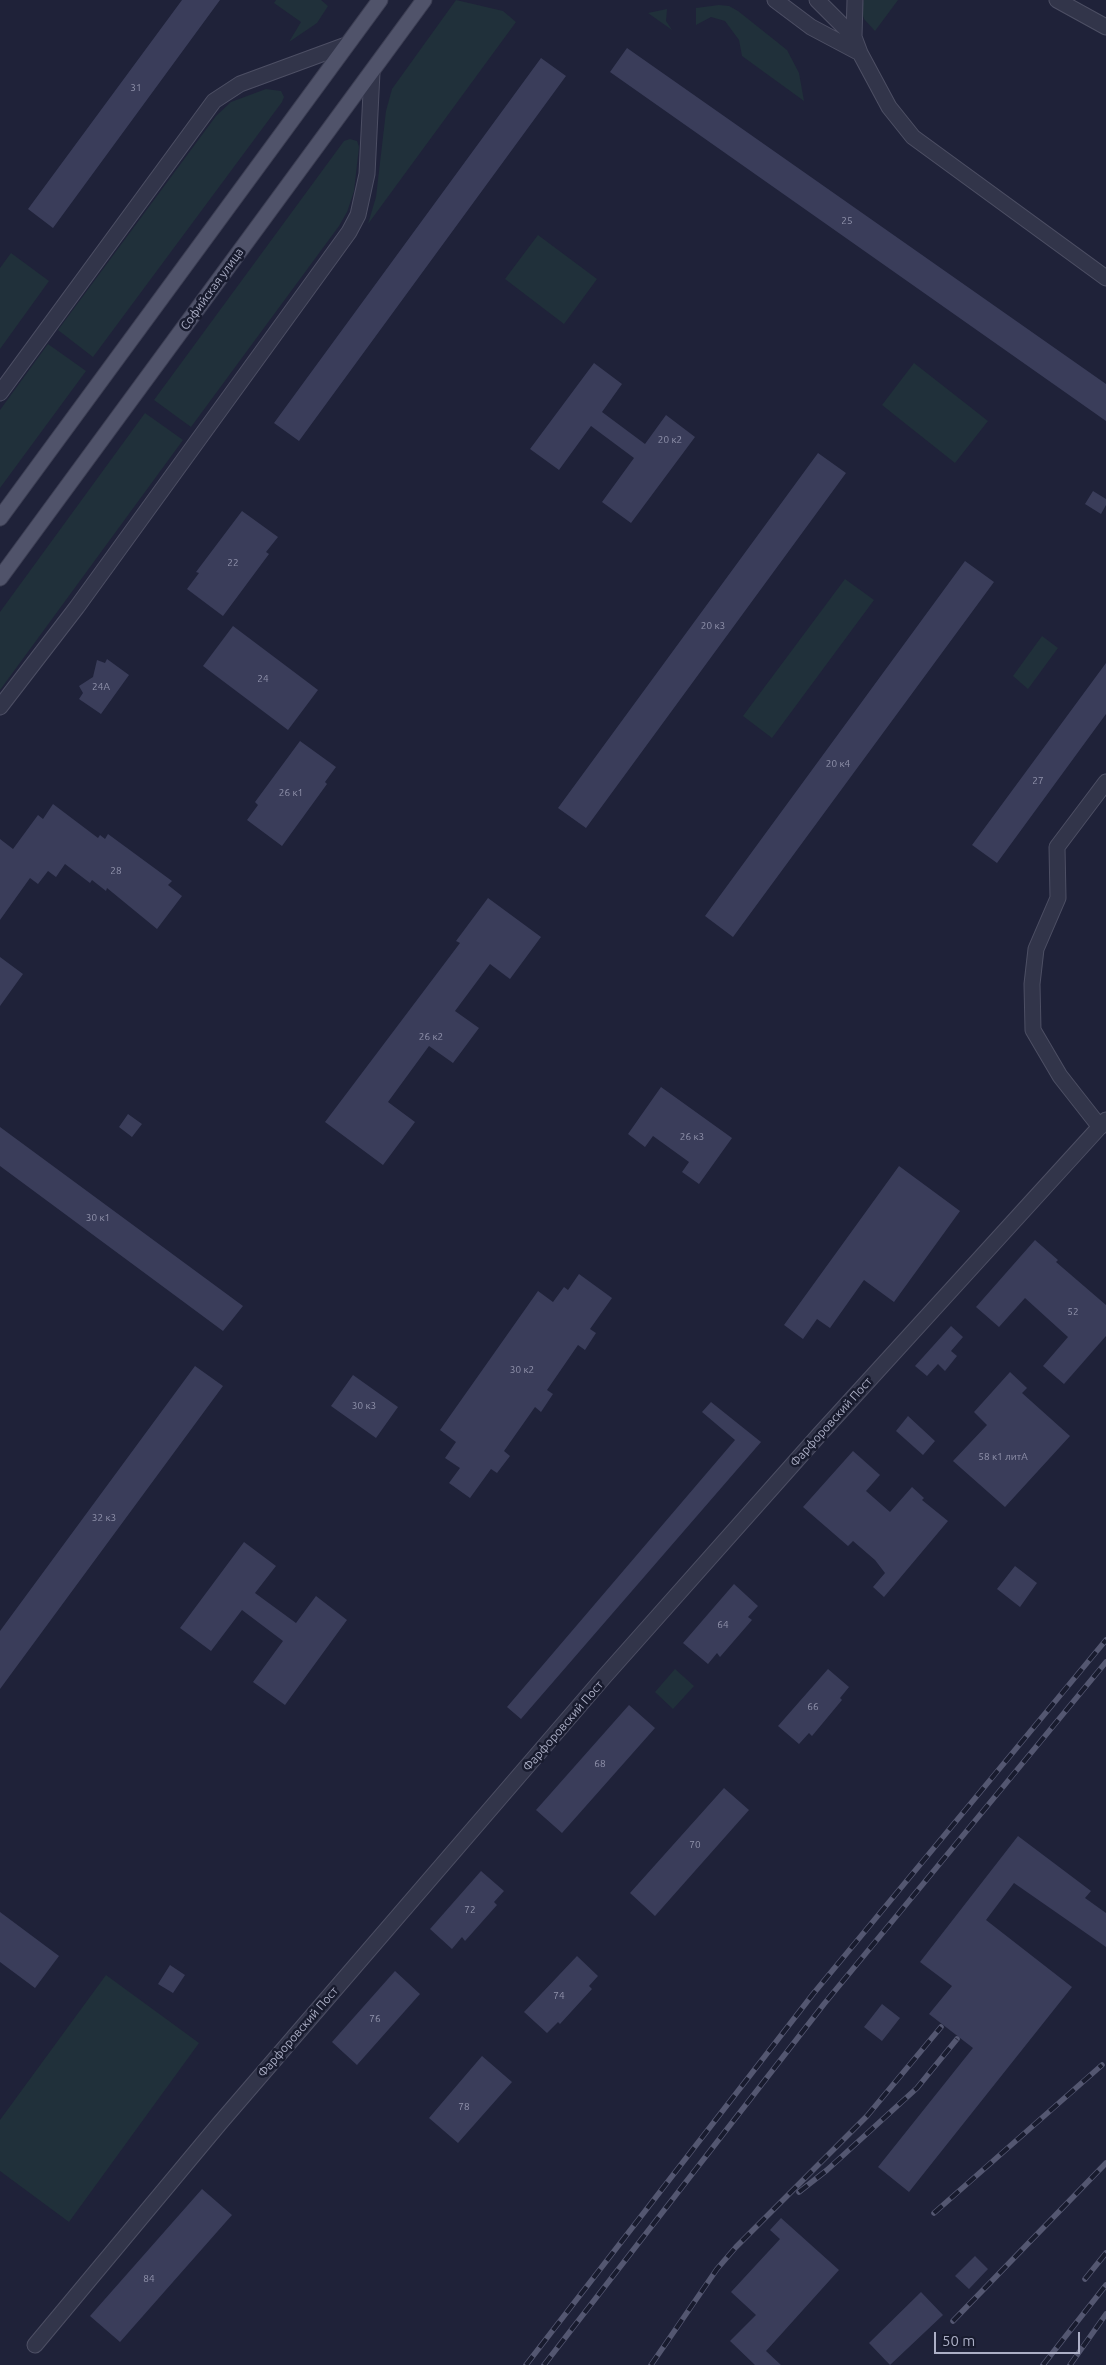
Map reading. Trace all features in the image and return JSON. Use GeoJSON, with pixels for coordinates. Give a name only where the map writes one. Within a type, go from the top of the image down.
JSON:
{"type":"FeatureCollection","features":[{"type":"Feature","properties":{"kind":"main road"},"geometry":{"type":"LineString","coordinates":[[0,518],[380,0]]}},
{"type":"Feature","properties":{"kind":"main road","name":"Софийская улица"},"geometry":{"type":"LineString","coordinates":[[0,578],[424,0]]}},
{"type":"Feature","properties":{"kind":"street"},"geometry":{"type":"LineString","coordinates":[[774,0],[811,26],[860,53]]}},
{"type":"Feature","properties":{"kind":"street"},"geometry":{"type":"LineString","coordinates":[[817,0],[854,37]]}},
{"type":"Feature","properties":{"kind":"street"},"geometry":{"type":"LineString","coordinates":[[855,0],[854,37],[860,53],[889,106],[913,137],[1106,278]]}},
{"type":"Feature","properties":{"kind":"street"},"geometry":{"type":"LineString","coordinates":[[1057,0],[1106,27]]}},
{"type":"Feature","properties":{"kind":"street"},"geometry":{"type":"LineString","coordinates":[[0,393],[214,101],[240,84],[346,45]]}},
{"type":"Feature","properties":{"kind":"street"},"geometry":{"type":"LineString","coordinates":[[0,707],[77,607],[349,232],[358,215],[367,174],[372,72]]}},
{"type":"Feature","properties":{"kind":"street"},"geometry":{"type":"LineString","coordinates":[[1103,1123],[1060,1076],[1033,1030],[1032,984],[1036,949],[1058,898],[1057,848],[1106,782]]}},
{"type":"Feature","properties":{"kind":"street","name":"Фарфоровский Пост"},"geometry":{"type":"LineString","coordinates":[[35,2345],[220,2123],[602,1680],[819,1435],[1103,1123]]}},
{"type":"Feature","properties":{"kind":"shaded area"},"geometry":{"type":"Polygon","coordinates":[[[276,0],[321,0],[328,6],[317,23],[289,42],[301,22],[274,3],[276,0]]]}},
{"type":"Feature","properties":{"kind":"shaded area"},"geometry":{"type":"Polygon","coordinates":[[[456,0],[503,11],[516,22],[368,224],[376,197],[386,111],[392,89],[456,0]]]}},
{"type":"Feature","properties":{"kind":"shaded area"},"geometry":{"type":"Polygon","coordinates":[[[864,0],[898,0],[875,31],[864,19],[861,9],[864,0]]]}},
{"type":"Feature","properties":{"kind":"shaded area"},"geometry":{"type":"Polygon","coordinates":[[[719,5],[729,6],[738,11],[787,50],[799,73],[804,101],[742,56],[739,40],[725,21],[711,17],[696,25],[696,8],[719,5]]]}},
{"type":"Feature","properties":{"kind":"shaded area"},"geometry":{"type":"Polygon","coordinates":[[[667,9],[666,21],[672,30],[648,13],[667,9]]]}},
{"type":"Feature","properties":{"kind":"shaded area"},"geometry":{"type":"Polygon","coordinates":[[[266,89],[281,91],[284,97],[282,102],[93,357],[58,330],[216,116],[231,102],[266,89]]]}},
{"type":"Feature","properties":{"kind":"shaded area"},"geometry":{"type":"Polygon","coordinates":[[[350,139],[357,141],[359,147],[354,191],[347,212],[339,226],[191,427],[154,400],[344,141],[350,139]]]}},
{"type":"Feature","properties":{"kind":"shaded area"},"geometry":{"type":"Polygon","coordinates":[[[538,235],[597,279],[564,324],[505,279],[538,235]]]}},
{"type":"Feature","properties":{"kind":"shaded area"},"geometry":{"type":"Polygon","coordinates":[[[11,253],[49,281],[0,349],[0,268],[11,253]]]}},
{"type":"Feature","properties":{"kind":"shaded area"},"geometry":{"type":"Polygon","coordinates":[[[48,344],[86,371],[0,488],[0,410],[48,344]]]}},
{"type":"Feature","properties":{"kind":"shaded area"},"geometry":{"type":"Polygon","coordinates":[[[914,363],[988,421],[955,463],[882,405],[914,363]]]}},
{"type":"Feature","properties":{"kind":"shaded area"},"geometry":{"type":"Polygon","coordinates":[[[145,413],[183,440],[0,690],[0,612],[145,413]]]}},
{"type":"Feature","properties":{"kind":"shaded area"},"geometry":{"type":"Polygon","coordinates":[[[845,579],[874,600],[772,738],[743,716],[845,579]]]}},
{"type":"Feature","properties":{"kind":"shaded area"},"geometry":{"type":"Polygon","coordinates":[[[1042,636],[1058,648],[1028,689],[1013,676],[1042,636]]]}},
{"type":"Feature","properties":{"kind":"shaded area"},"geometry":{"type":"Polygon","coordinates":[[[675,1669],[694,1686],[673,1709],[655,1692],[675,1669]]]}},
{"type":"Feature","properties":{"kind":"shaded area"},"geometry":{"type":"Polygon","coordinates":[[[106,1975],[199,2043],[69,2222],[0,2171],[0,2120],[106,1975]]]}},
{"type":"Feature","properties":{"kind":"building"},"geometry":{"type":"Polygon","coordinates":[[[182,0],[220,0],[53,228],[28,209],[182,0]]]}},
{"type":"Feature","properties":{"kind":"building"},"geometry":{"type":"Polygon","coordinates":[[[627,48],[1106,384],[1106,421],[610,72],[627,48]]]}},
{"type":"Feature","properties":{"kind":"building"},"geometry":{"type":"Polygon","coordinates":[[[541,58],[566,76],[299,441],[274,423],[541,58]]]}},
{"type":"Feature","properties":{"kind":"building"},"geometry":{"type":"Polygon","coordinates":[[[594,363],[622,384],[602,412],[645,444],[666,415],[695,437],[631,523],[602,502],[634,458],[591,426],[559,470],[530,449],[594,363]]]}},
{"type":"Feature","properties":{"kind":"building"},"geometry":{"type":"Polygon","coordinates":[[[818,453],[846,473],[586,828],[558,808],[818,453]]]}},
{"type":"Feature","properties":{"kind":"building"},"geometry":{"type":"Polygon","coordinates":[[[1093,491],[1106,499],[1106,505],[1101,514],[1085,504],[1093,491]]]}},
{"type":"Feature","properties":{"kind":"building"},"geometry":{"type":"Polygon","coordinates":[[[242,511],[278,537],[266,552],[269,554],[223,616],[187,589],[199,573],[196,572],[242,511]]]}},
{"type":"Feature","properties":{"kind":"building"},"geometry":{"type":"Polygon","coordinates":[[[965,561],[994,582],[733,937],[705,916],[965,561]]]}},
{"type":"Feature","properties":{"kind":"building"},"geometry":{"type":"Polygon","coordinates":[[[233,626],[318,690],[288,730],[203,666],[233,626]]]}},
{"type":"Feature","properties":{"kind":"building"},"geometry":{"type":"Polygon","coordinates":[[[107,659],[129,675],[101,714],[79,699],[83,693],[79,686],[93,677],[97,660],[105,663],[107,659]]]}},
{"type":"Feature","properties":{"kind":"building"},"geometry":{"type":"Polygon","coordinates":[[[1106,663],[1106,714],[997,863],[972,845],[1106,663]]]}},
{"type":"Feature","properties":{"kind":"building"},"geometry":{"type":"Polygon","coordinates":[[[300,741],[336,767],[325,782],[327,784],[282,846],[247,820],[258,805],[255,802],[300,741]]]}},
{"type":"Feature","properties":{"kind":"building"},"geometry":{"type":"Polygon","coordinates":[[[53,804],[98,838],[100,835],[105,839],[108,834],[172,881],[168,885],[182,896],[157,929],[107,888],[106,891],[92,880],[90,883],[65,864],[56,877],[48,871],[38,884],[30,878],[0,920],[0,839],[13,849],[38,815],[43,819],[53,804]]]}},
{"type":"Feature","properties":{"kind":"building"},"geometry":{"type":"Polygon","coordinates":[[[488,898],[541,937],[510,979],[490,964],[455,1011],[479,1028],[453,1063],[429,1046],[388,1102],[415,1122],[383,1165],[325,1122],[460,943],[456,941],[488,898]]]}},
{"type":"Feature","properties":{"kind":"building"},"geometry":{"type":"Polygon","coordinates":[[[0,957],[23,974],[0,1006],[0,957]]]}},
{"type":"Feature","properties":{"kind":"building"},"geometry":{"type":"Polygon","coordinates":[[[661,1087],[732,1138],[699,1184],[682,1172],[689,1162],[653,1136],[645,1147],[628,1134],[661,1087]]]}},
{"type":"Feature","properties":{"kind":"building"},"geometry":{"type":"Polygon","coordinates":[[[128,1114],[142,1124],[132,1137],[119,1127],[128,1114]]]}},
{"type":"Feature","properties":{"kind":"building"},"geometry":{"type":"Polygon","coordinates":[[[0,1127],[243,1306],[223,1331],[0,1166],[0,1127]]]}},
{"type":"Feature","properties":{"kind":"building"},"geometry":{"type":"Polygon","coordinates":[[[899,1166],[960,1211],[894,1302],[864,1280],[830,1328],[817,1319],[803,1339],[784,1325],[899,1166]]]}},
{"type":"Feature","properties":{"kind":"building"},"geometry":{"type":"Polygon","coordinates":[[[1035,1240],[1058,1260],[1056,1262],[1106,1305],[1106,1336],[1064,1384],[1043,1366],[1068,1337],[1025,1298],[999,1327],[976,1307],[1035,1240]]]}},
{"type":"Feature","properties":{"kind":"building"},"geometry":{"type":"Polygon","coordinates":[[[579,1274],[612,1298],[590,1329],[596,1333],[585,1350],[578,1345],[547,1390],[553,1394],[541,1412],[535,1407],[504,1451],[510,1456],[497,1473],[491,1469],[470,1498],[449,1483],[460,1468],[445,1458],[456,1442],[440,1430],[538,1291],[553,1302],[564,1287],[568,1290],[579,1274]]]}},
{"type":"Feature","properties":{"kind":"building"},"geometry":{"type":"Polygon","coordinates":[[[951,1326],[963,1337],[951,1351],[957,1356],[945,1371],[938,1364],[927,1376],[915,1366],[951,1326]]]}},
{"type":"Feature","properties":{"kind":"building"},"geometry":{"type":"Polygon","coordinates":[[[195,1366],[223,1386],[0,1689],[0,1631],[195,1366]]]}},
{"type":"Feature","properties":{"kind":"building"},"geometry":{"type":"Polygon","coordinates":[[[1010,1372],[1027,1388],[1022,1393],[1070,1436],[1005,1507],[953,1461],[987,1425],[974,1412],[1010,1372]]]}},
{"type":"Feature","properties":{"kind":"building"},"geometry":{"type":"Polygon","coordinates":[[[353,1375],[398,1407],[376,1438],[331,1406],[353,1375]]]}},
{"type":"Feature","properties":{"kind":"building"},"geometry":{"type":"Polygon","coordinates":[[[711,1402],[761,1442],[521,1719],[507,1707],[735,1440],[702,1412],[711,1402]]]}},
{"type":"Feature","properties":{"kind":"building"},"geometry":{"type":"Polygon","coordinates":[[[908,1416],[935,1441],[923,1455],[896,1431],[908,1416]]]}},
{"type":"Feature","properties":{"kind":"building"},"geometry":{"type":"Polygon","coordinates":[[[853,1451],[880,1475],[866,1491],[890,1512],[912,1487],[924,1498],[922,1500],[948,1521],[884,1597],[873,1587],[885,1573],[875,1560],[853,1541],[848,1546],[803,1507],[853,1451]]]}},
{"type":"Feature","properties":{"kind":"building"},"geometry":{"type":"Polygon","coordinates":[[[244,1542],[276,1566],[255,1593],[296,1623],[316,1596],[347,1620],[285,1705],[253,1682],[283,1641],[242,1610],[211,1651],[180,1628],[244,1542]]]}},
{"type":"Feature","properties":{"kind":"building"},"geometry":{"type":"Polygon","coordinates":[[[1015,1566],[1037,1583],[1020,1607],[997,1589],[1015,1566]]]}},
{"type":"Feature","properties":{"kind":"building"},"geometry":{"type":"Polygon","coordinates":[[[734,1584],[758,1606],[748,1617],[752,1620],[720,1657],[717,1653],[708,1664],[683,1643],[734,1584]]]}},
{"type":"Feature","properties":{"kind":"building"},"geometry":{"type":"Polygon","coordinates":[[[828,1669],[849,1687],[840,1698],[842,1700],[812,1736],[809,1733],[799,1744],[778,1726],[828,1669]]]}},
{"type":"Feature","properties":{"kind":"building"},"geometry":{"type":"Polygon","coordinates":[[[629,1705],[655,1728],[562,1833],[536,1810],[629,1705]]]}},
{"type":"Feature","properties":{"kind":"building"},"geometry":{"type":"Polygon","coordinates":[[[724,1788],[749,1810],[655,1916],[630,1893],[724,1788]]]}},
{"type":"Feature","properties":{"kind":"building"},"geometry":{"type":"Polygon","coordinates":[[[1018,1836],[1091,1891],[1085,1898],[1106,1913],[1106,1947],[1014,1883],[986,1920],[1072,1987],[909,2192],[878,2167],[973,2048],[929,2014],[952,1986],[920,1962],[1018,1836]]]}},
{"type":"Feature","properties":{"kind":"building"},"geometry":{"type":"Polygon","coordinates":[[[481,1871],[504,1891],[494,1902],[497,1905],[465,1941],[462,1937],[452,1949],[430,1929],[481,1871]]]}},
{"type":"Feature","properties":{"kind":"building"},"geometry":{"type":"Polygon","coordinates":[[[0,1912],[59,1956],[35,1988],[0,1962],[0,1912]]]}},
{"type":"Feature","properties":{"kind":"building"},"geometry":{"type":"Polygon","coordinates":[[[577,1956],[598,1976],[589,1986],[592,1989],[560,2024],[558,2022],[547,2033],[524,2012],[577,1956]]]}},
{"type":"Feature","properties":{"kind":"building"},"geometry":{"type":"Polygon","coordinates":[[[170,1965],[185,1975],[173,1993],[158,1984],[170,1965]]]}},
{"type":"Feature","properties":{"kind":"building"},"geometry":{"type":"Polygon","coordinates":[[[395,1971],[420,1994],[357,2065],[332,2042],[395,1971]]]}},
{"type":"Feature","properties":{"kind":"building"},"geometry":{"type":"Polygon","coordinates":[[[882,2004],[900,2018],[882,2041],[864,2027],[882,2004]]]}},
{"type":"Feature","properties":{"kind":"building"},"geometry":{"type":"Polygon","coordinates":[[[482,2056],[512,2082],[458,2143],[429,2118],[482,2056]]]}},
{"type":"Feature","properties":{"kind":"building"},"geometry":{"type":"Polygon","coordinates":[[[202,2189],[232,2215],[120,2342],[90,2316],[202,2189]]]}},
{"type":"Feature","properties":{"kind":"building"},"geometry":{"type":"Polygon","coordinates":[[[781,2218],[839,2270],[766,2351],[781,2365],[755,2365],[730,2341],[756,2315],[731,2292],[780,2239],[770,2230],[781,2218]]]}},
{"type":"Feature","properties":{"kind":"building"},"geometry":{"type":"Polygon","coordinates":[[[975,2256],[988,2269],[969,2289],[955,2276],[975,2256]]]}},
{"type":"Feature","properties":{"kind":"building"},"geometry":{"type":"Polygon","coordinates":[[[921,2292],[943,2315],[890,2365],[869,2343],[921,2292]]]}},
{"type":"Feature","properties":{"kind":"railway"},"geometry":{"type":"LineString","coordinates":[[526,2365],[813,1994],[1106,1640]]}},
{"type":"Feature","properties":{"kind":"railway"},"geometry":{"type":"LineString","coordinates":[[544,2365],[824,2004],[1106,1662]]}},
{"type":"Feature","properties":{"kind":"railway"},"geometry":{"type":"LineString","coordinates":[[651,2365],[717,2269],[736,2247],[867,2116],[941,2027]]}},
{"type":"Feature","properties":{"kind":"railway"},"geometry":{"type":"LineString","coordinates":[[799,2192],[827,2170],[917,2088],[957,2039]]}},
{"type":"Feature","properties":{"kind":"railway"},"geometry":{"type":"LineString","coordinates":[[934,2213],[1102,2065]]}},
{"type":"Feature","properties":{"kind":"railway"},"geometry":{"type":"LineString","coordinates":[[953,2321],[1106,2163]]}},
{"type":"Feature","properties":{"kind":"railway"},"geometry":{"type":"LineString","coordinates":[[1085,2279],[1106,2253]]}},
{"type":"Feature","properties":{"kind":"railway"},"geometry":{"type":"LineString","coordinates":[[1043,2365],[1106,2285]]}},
{"type":"Feature","properties":{"kind":"railway"},"geometry":{"type":"LineString","coordinates":[[1070,2365],[1106,2314]]}}]}
